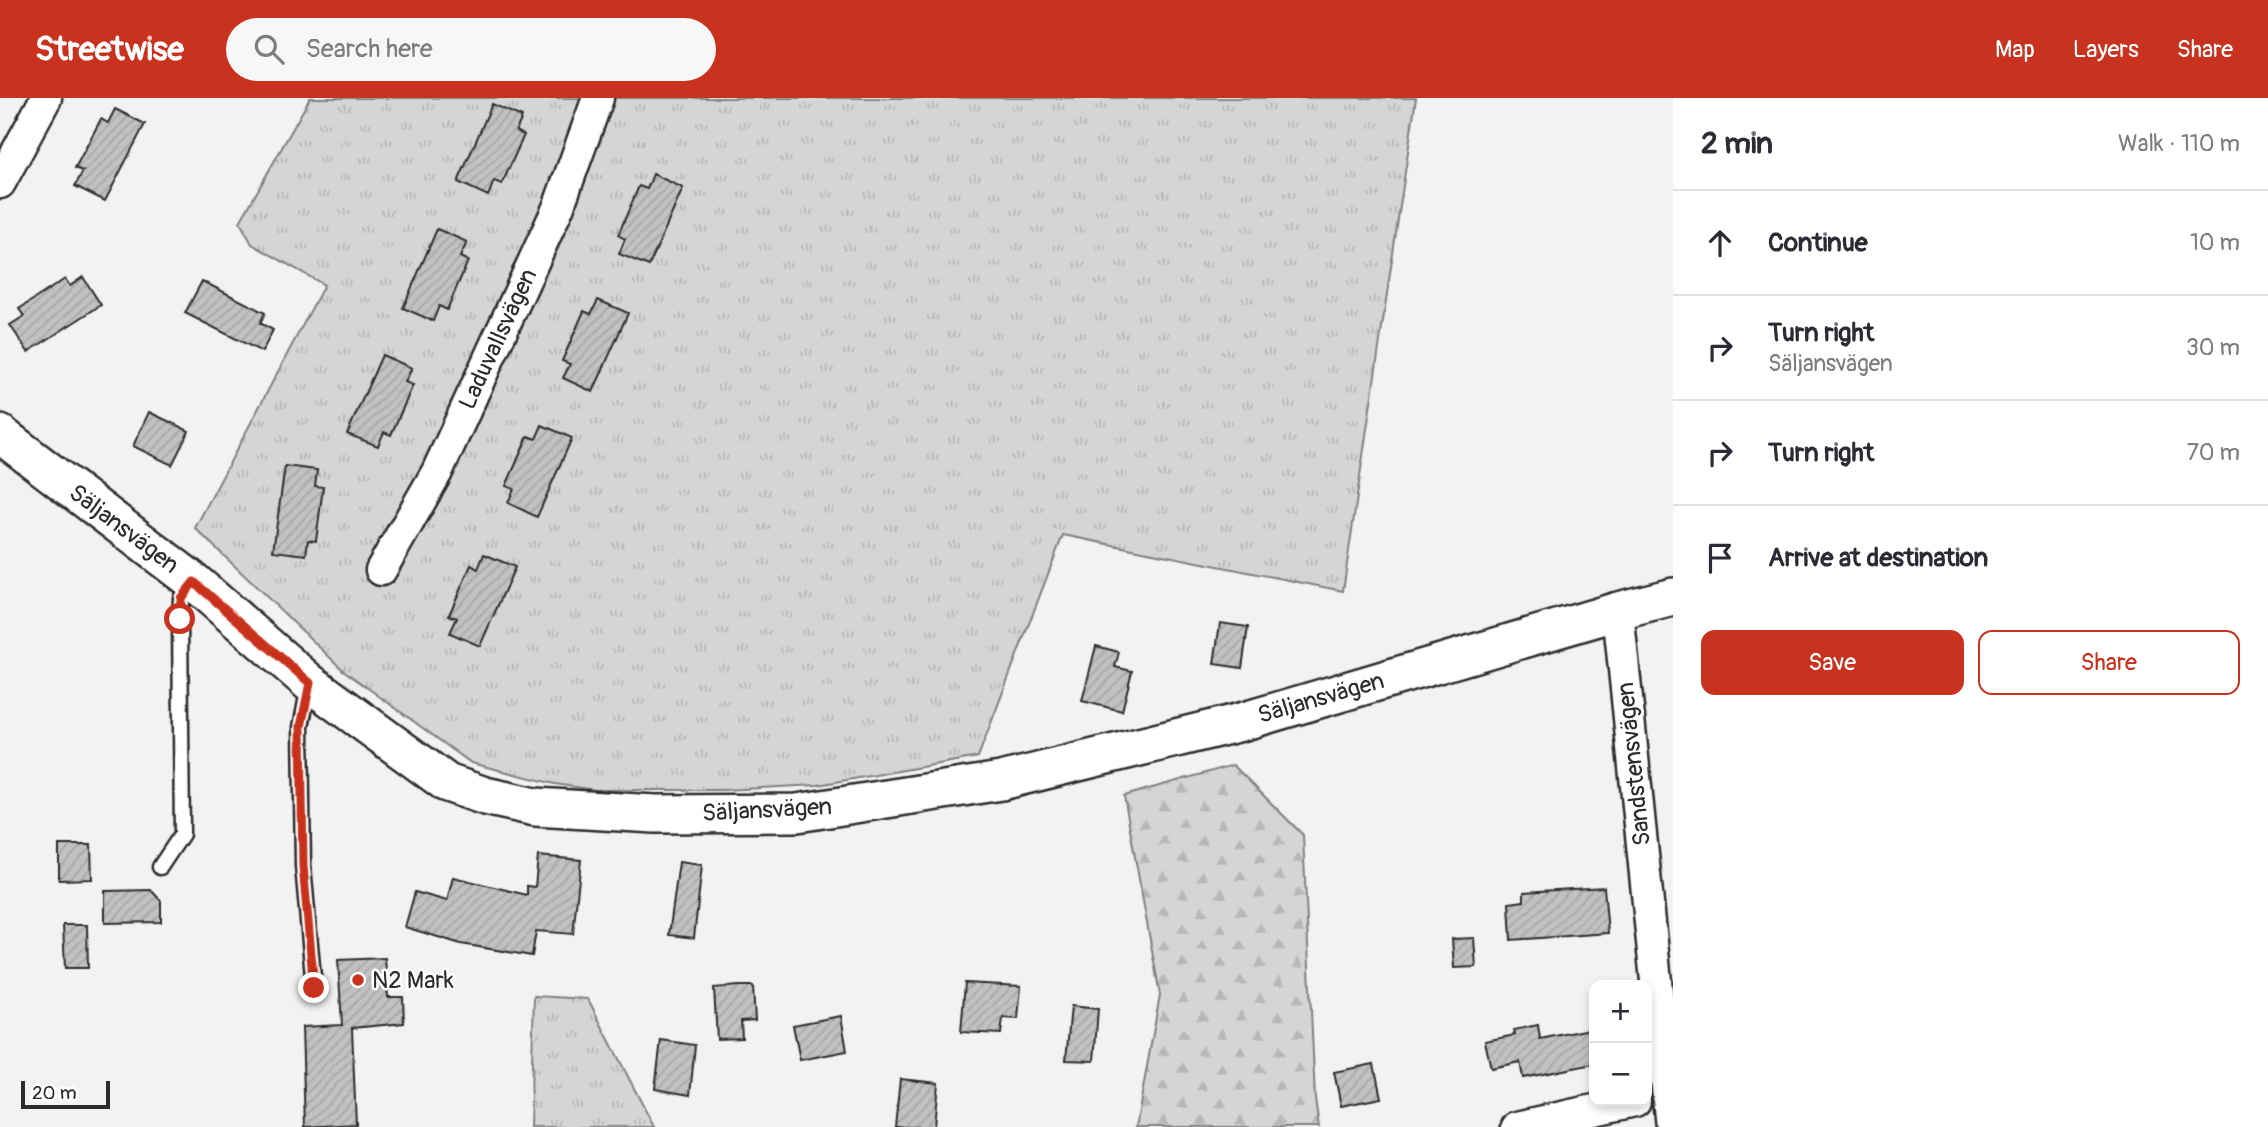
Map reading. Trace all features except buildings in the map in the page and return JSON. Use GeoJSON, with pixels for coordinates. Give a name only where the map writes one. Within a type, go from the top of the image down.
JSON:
{"type":"FeatureCollection","features":[{"type":"Feature","properties":{"kind":"street"},"geometry":{"type":"LineString","coordinates":[[0,183],[46,98]]}},
{"type":"Feature","properties":{"kind":"street","name":"Laduvallsvägen"},"geometry":{"type":"LineString","coordinates":[[381,570],[437,472],[558,208],[595,99]]}},
{"type":"Feature","properties":{"kind":"street","name":"Säljansvägen"},"geometry":{"type":"LineString","coordinates":[[0,434],[194,582],[310,683],[447,783],[485,796],[535,807],[655,814],[797,813],[1001,780],[1241,722],[1673,597]]}},
{"type":"Feature","properties":{"kind":"street","name":"Sandstensvägen"},"geometry":{"type":"LineString","coordinates":[[1618,611],[1662,1095],[1671,1127]]}},
{"type":"Feature","properties":{"kind":"street"},"geometry":{"type":"LineString","coordinates":[[1517,1127],[1612,1106]]}},
{"type":"Feature","properties":{"kind":"lane"},"geometry":{"type":"LineString","coordinates":[[160,867],[182,834],[180,619],[181,598],[194,582]]}},
{"type":"Feature","properties":{"kind":"lane"},"geometry":{"type":"LineString","coordinates":[[310,683],[301,727],[303,866],[314,988]]}},
{"type":"Feature","properties":{"kind":"green space"},"geometry":{"type":"Polygon","coordinates":[[[310,98],[1416,98],[1343,591],[1063,535],[978,757],[818,785],[723,790],[596,790],[555,784],[471,763],[343,670],[195,528],[324,285],[252,244],[240,222],[310,98]]]}},
{"type":"Feature","properties":{"kind":"green space"},"geometry":{"type":"Polygon","coordinates":[[[1233,765],[1303,835],[1315,1098],[1319,1127],[1136,1127],[1160,995],[1124,796],[1233,765]]]}},
{"type":"Feature","properties":{"kind":"green space"},"geometry":{"type":"Polygon","coordinates":[[[534,996],[588,999],[654,1127],[530,1127],[534,996]]]}},
{"type":"Feature","properties":{"kind":"place","name":"N2 Mark"},"geometry":{"type":"Point","coordinates":[358,980]}},
{"type":"Feature","properties":{"kind":"route"},"geometry":{"type":"LineString","coordinates":[[180,619],[181,598],[194,582],[310,683],[301,727],[303,866],[314,988]]}}]}
